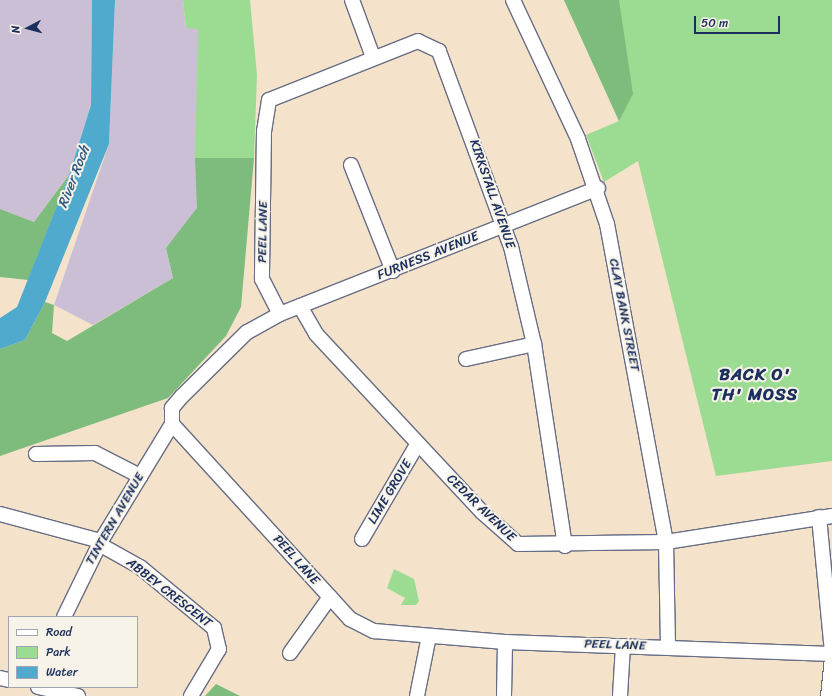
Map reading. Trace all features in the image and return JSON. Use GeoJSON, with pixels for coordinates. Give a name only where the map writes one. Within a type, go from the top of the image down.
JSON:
{"type":"FeatureCollection","features":[{"type":"Feature","properties":{"kind":"street"},"geometry":{"type":"LineString","coordinates":[[352,0],[373,57]]}},
{"type":"Feature","properties":{"kind":"street","name":"CLAY BANK STREET"},"geometry":{"type":"LineString","coordinates":[[513,0],[598,188],[666,542],[668,647]]}},
{"type":"Feature","properties":{"kind":"street","name":"KIRKSTALL AVENUE"},"geometry":{"type":"LineString","coordinates":[[269,100],[373,57],[418,41],[439,52],[505,225],[534,344],[565,546]]}},
{"type":"Feature","properties":{"kind":"street","name":"PEEL LANE"},"geometry":{"type":"LineString","coordinates":[[269,100],[264,132],[262,279],[280,314]]}},
{"type":"Feature","properties":{"kind":"street"},"geometry":{"type":"LineString","coordinates":[[351,164],[393,271]]}},
{"type":"Feature","properties":{"kind":"street","name":"FURNESS AVENUE"},"geometry":{"type":"LineString","coordinates":[[280,314],[393,271],[598,188]]}},
{"type":"Feature","properties":{"kind":"street","name":"CEDAR AVENUE"},"geometry":{"type":"LineString","coordinates":[[300,306],[316,334],[417,445],[518,544],[565,546],[666,542],[826,517]]}},
{"type":"Feature","properties":{"kind":"street"},"geometry":{"type":"LineString","coordinates":[[172,424],[172,408],[182,396],[247,332],[280,314]]}},
{"type":"Feature","properties":{"kind":"street"},"geometry":{"type":"LineString","coordinates":[[466,359],[534,344]]}},
{"type":"Feature","properties":{"kind":"street","name":"PEEL LANE"},"geometry":{"type":"LineString","coordinates":[[172,424],[350,619],[374,631],[505,642],[832,654]]}},
{"type":"Feature","properties":{"kind":"street","name":"TINTERN AVENUE"},"geometry":{"type":"LineString","coordinates":[[64,616],[100,543],[172,424]]}},
{"type":"Feature","properties":{"kind":"street","name":"LIME GROVE"},"geometry":{"type":"LineString","coordinates":[[362,539],[417,445]]}},
{"type":"Feature","properties":{"kind":"street"},"geometry":{"type":"LineString","coordinates":[[36,454],[95,453],[140,476]]}},
{"type":"Feature","properties":{"kind":"street","name":"ABBEY CRESCENT"},"geometry":{"type":"LineString","coordinates":[[0,514],[100,543],[140,567],[214,628],[219,649],[191,696]]}},
{"type":"Feature","properties":{"kind":"street"},"geometry":{"type":"LineString","coordinates":[[826,517],[832,651]]}},
{"type":"Feature","properties":{"kind":"street"},"geometry":{"type":"LineString","coordinates":[[290,653],[330,597]]}},
{"type":"Feature","properties":{"kind":"street"},"geometry":{"type":"LineString","coordinates":[[417,696],[429,636]]}},
{"type":"Feature","properties":{"kind":"street"},"geometry":{"type":"LineString","coordinates":[[504,696],[505,642]]}},
{"type":"Feature","properties":{"kind":"street"},"geometry":{"type":"LineString","coordinates":[[620,696],[623,646]]}},
{"type":"Feature","properties":{"kind":"street"},"geometry":{"type":"LineString","coordinates":[[828,696],[832,658]]}},
{"type":"Feature","properties":{"kind":"street"},"geometry":{"type":"LineString","coordinates":[[42,688],[78,696]]}},
{"type":"Feature","properties":{"kind":"shaded area"},"geometry":{"type":"Polygon","coordinates":[[[0,0],[92,0],[91,105],[69,175],[34,222],[0,209],[0,0]]]}},
{"type":"Feature","properties":{"kind":"shaded area"},"geometry":{"type":"Polygon","coordinates":[[[115,0],[183,0],[186,28],[198,28],[198,208],[166,248],[173,278],[93,325],[54,305],[109,144],[115,0]]]}},
{"type":"Feature","properties":{"kind":"green space"},"geometry":{"type":"Polygon","coordinates":[[[183,0],[250,0],[257,75],[254,158],[195,158],[198,29],[186,28],[183,0]]]}},
{"type":"Feature","properties":{"kind":"green space"},"geometry":{"type":"Polygon","coordinates":[[[564,0],[832,0],[832,461],[716,476],[638,161],[604,182],[586,135],[619,121],[564,0]]]}},
{"type":"Feature","properties":{"kind":"green space"},"geometry":{"type":"Polygon","coordinates":[[[564,0],[619,0],[633,94],[619,121],[564,0]]]}},
{"type":"Feature","properties":{"kind":"green space"},"geometry":{"type":"Polygon","coordinates":[[[195,158],[254,158],[241,307],[226,336],[168,398],[0,456],[0,349],[25,340],[45,302],[54,305],[52,333],[67,341],[173,278],[166,248],[197,208],[195,158]]]}},
{"type":"Feature","properties":{"kind":"green space"},"geometry":{"type":"Polygon","coordinates":[[[69,175],[28,280],[0,277],[0,209],[34,222],[69,175]]]}},
{"type":"Feature","properties":{"kind":"green space"},"geometry":{"type":"Polygon","coordinates":[[[394,569],[414,579],[419,601],[416,605],[401,605],[405,598],[387,588],[394,569]]]}},
{"type":"Feature","properties":{"kind":"green space"},"geometry":{"type":"Polygon","coordinates":[[[216,684],[240,696],[205,696],[216,684]]]}},
{"type":"Feature","properties":{"kind":"water","name":"River Roch"},"geometry":{"type":"Polygon","coordinates":[[[92,0],[115,0],[109,144],[45,302],[25,340],[0,349],[0,318],[17,307],[69,175],[91,105],[92,0]]]}},
{"type":"Feature","properties":{"kind":"district","name":"BACK O' TH' MOSS"},"geometry":{"type":"Point","coordinates":[755,385]}}]}
